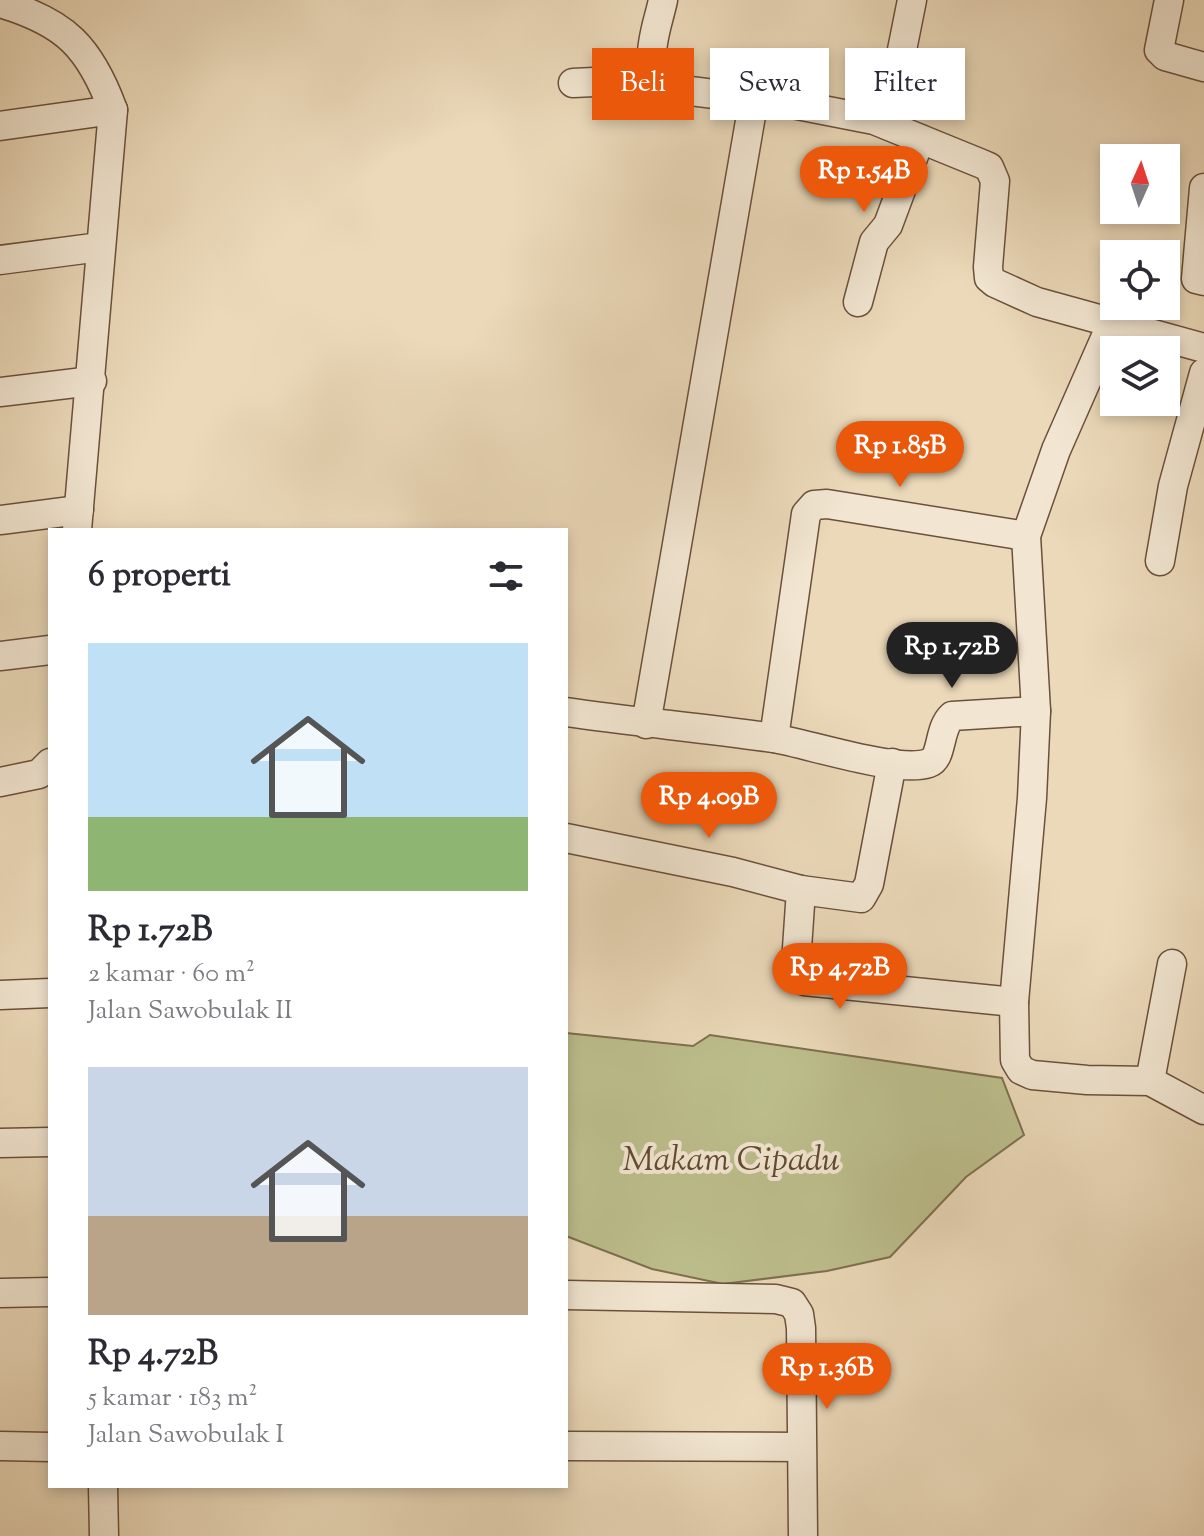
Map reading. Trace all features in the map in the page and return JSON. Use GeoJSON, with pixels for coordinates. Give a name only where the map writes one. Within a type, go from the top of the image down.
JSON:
{"type":"FeatureCollection","features":[{"type":"Feature","properties":{"kind":"street"},"geometry":{"type":"LineString","coordinates":[[654,48],[663,0]]}},
{"type":"Feature","properties":{"kind":"street"},"geometry":{"type":"LineString","coordinates":[[887,125],[912,0]]}},
{"type":"Feature","properties":{"kind":"street"},"geometry":{"type":"LineString","coordinates":[[1169,0],[1159,50],[1165,56],[1204,67]]}},
{"type":"Feature","properties":{"kind":"street"},"geometry":{"type":"LineString","coordinates":[[0,3],[44,19],[74,41],[100,74],[113,110],[78,520],[0,520]]}},
{"type":"Feature","properties":{"kind":"street"},"geometry":{"type":"LineString","coordinates":[[573,83],[592,82]]}},
{"type":"Feature","properties":{"kind":"street"},"geometry":{"type":"LineString","coordinates":[[0,126],[113,110]]}},
{"type":"Feature","properties":{"kind":"street"},"geometry":{"type":"LineString","coordinates":[[829,112],[874,120],[982,164],[993,173],[988,267],[989,278],[995,283],[1037,302],[1111,325],[1204,348]]}},
{"type":"Feature","properties":{"kind":"street"},"geometry":{"type":"LineString","coordinates":[[646,724],[750,120]]}},
{"type":"Feature","properties":{"kind":"street"},"geometry":{"type":"LineString","coordinates":[[858,302],[874,242],[888,225],[920,139]]}},
{"type":"Feature","properties":{"kind":"street"},"geometry":{"type":"LineString","coordinates":[[1204,188],[1196,279],[1204,281]]}},
{"type":"Feature","properties":{"kind":"street"},"geometry":{"type":"LineString","coordinates":[[0,260],[100,247]]}},
{"type":"Feature","properties":{"kind":"street"},"geometry":{"type":"LineString","coordinates":[[1111,325],[1056,450],[1026,536],[1036,711],[1032,798],[1014,1002],[1015,1060],[1021,1070],[1032,1075],[1150,1081],[1204,1110]]}},
{"type":"Feature","properties":{"kind":"street"},"geometry":{"type":"LineString","coordinates":[[1160,561],[1173,486],[1203,380]]}},
{"type":"Feature","properties":{"kind":"street"},"geometry":{"type":"LineString","coordinates":[[0,392],[92,381]]}},
{"type":"Feature","properties":{"kind":"street"},"geometry":{"type":"LineString","coordinates":[[774,738],[806,514],[814,505],[827,504],[1026,536]]}},
{"type":"Feature","properties":{"kind":"street"},"geometry":{"type":"LineString","coordinates":[[0,656],[48,650]]}},
{"type":"Feature","properties":{"kind":"street"},"geometry":{"type":"LineString","coordinates":[[568,712],[774,738],[892,763],[931,762],[937,756],[941,732],[952,716],[1036,711]]}},
{"type":"Feature","properties":{"kind":"street"},"geometry":{"type":"LineString","coordinates":[[568,838],[733,872],[801,890],[854,898],[865,895],[892,763]]}},
{"type":"Feature","properties":{"kind":"street"},"geometry":{"type":"LineString","coordinates":[[0,782],[39,774],[48,765]]}},
{"type":"Feature","properties":{"kind":"street"},"geometry":{"type":"LineString","coordinates":[[801,890],[796,963],[797,975],[804,981],[1014,1002]]}},
{"type":"Feature","properties":{"kind":"street"},"geometry":{"type":"LineString","coordinates":[[1150,1081],[1172,964]]}},
{"type":"Feature","properties":{"kind":"street"},"geometry":{"type":"LineString","coordinates":[[0,995],[48,993]]}},
{"type":"Feature","properties":{"kind":"street"},"geometry":{"type":"LineString","coordinates":[[0,1143],[48,1142]]}},
{"type":"Feature","properties":{"kind":"street"},"geometry":{"type":"LineString","coordinates":[[0,1293],[48,1292]]}},
{"type":"Feature","properties":{"kind":"street"},"geometry":{"type":"LineString","coordinates":[[568,1295],[776,1299],[792,1303],[799,1314],[801,1328],[803,1536]]}},
{"type":"Feature","properties":{"kind":"street"},"geometry":{"type":"LineString","coordinates":[[0,1446],[48,1447]]}},
{"type":"Feature","properties":{"kind":"street"},"geometry":{"type":"LineString","coordinates":[[568,1446],[801,1447]]}},
{"type":"Feature","properties":{"kind":"street"},"geometry":{"type":"LineString","coordinates":[[103,1488],[104,1536]]}},
{"type":"Feature","properties":{"kind":"green space","name":"Makam Cipadu"},"geometry":{"type":"Polygon","coordinates":[[[568,1033],[693,1046],[710,1035],[1002,1078],[1024,1135],[966,1177],[890,1257],[827,1271],[723,1284],[652,1269],[568,1237],[568,1033]]]}}]}
